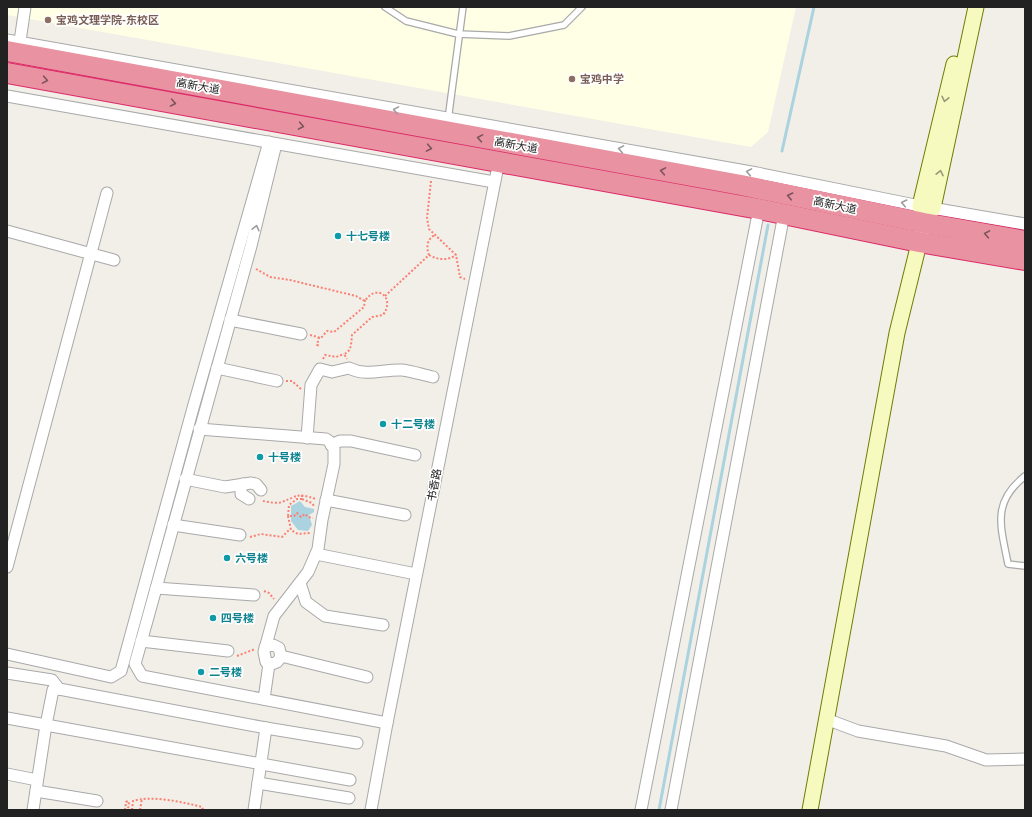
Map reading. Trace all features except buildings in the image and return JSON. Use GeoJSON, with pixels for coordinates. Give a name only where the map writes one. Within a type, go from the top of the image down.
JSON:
{"type":"FeatureCollection","features":[{"type":"Feature","properties":{"kind":"highway","name":"高新大道"},"geometry":{"type":"LineString","coordinates":[[13,47],[448,126],[741,185],[926,212],[1025,241]]}},
{"type":"Feature","properties":{"kind":"highway","name":"高新大道"},"geometry":{"type":"LineString","coordinates":[[7,73],[498,161],[784,214],[919,242],[1025,260]]}},
{"type":"Feature","properties":{"kind":"main road"},"geometry":{"type":"LineString","coordinates":[[926,212],[967,7]]}},
{"type":"Feature","properties":{"kind":"main road"},"geometry":{"type":"LineString","coordinates":[[810,810],[896,337],[976,7]]}},
{"type":"Feature","properties":{"kind":"street"},"geometry":{"type":"LineString","coordinates":[[13,47],[25,7]]}},
{"type":"Feature","properties":{"kind":"street"},"geometry":{"type":"LineString","coordinates":[[7,96],[494,182]]}},
{"type":"Feature","properties":{"kind":"street"},"geometry":{"type":"LineString","coordinates":[[272,143],[245,266],[135,664],[142,676],[387,723]]}},
{"type":"Feature","properties":{"kind":"street"},"geometry":{"type":"LineString","coordinates":[[7,654],[111,677],[121,671],[192,408],[272,143]]}},
{"type":"Feature","properties":{"kind":"street","name":"书香路"},"geometry":{"type":"LineString","coordinates":[[371,810],[498,161]]}},
{"type":"Feature","properties":{"kind":"street"},"geometry":{"type":"LineString","coordinates":[[7,568],[107,193]]}},
{"type":"Feature","properties":{"kind":"street"},"geometry":{"type":"LineString","coordinates":[[641,810],[758,209]]}},
{"type":"Feature","properties":{"kind":"street"},"geometry":{"type":"LineString","coordinates":[[926,212],[1025,224]]}},
{"type":"Feature","properties":{"kind":"street"},"geometry":{"type":"LineString","coordinates":[[671,810],[784,214]]}},
{"type":"Feature","properties":{"kind":"street"},"geometry":{"type":"LineString","coordinates":[[7,231],[91,252],[114,260]]}},
{"type":"Feature","properties":{"kind":"street"},"geometry":{"type":"LineString","coordinates":[[230,320],[301,334]]}},
{"type":"Feature","properties":{"kind":"street"},"geometry":{"type":"LineString","coordinates":[[217,368],[277,381]]}},
{"type":"Feature","properties":{"kind":"street"},"geometry":{"type":"LineString","coordinates":[[307,438],[311,385],[320,369],[332,372],[349,368],[357,372],[370,373],[402,370],[433,377]]}},
{"type":"Feature","properties":{"kind":"street"},"geometry":{"type":"LineString","coordinates":[[199,429],[326,439],[332,445],[334,464],[316,554],[308,572],[274,616],[264,649],[265,660],[269,664]]}},
{"type":"Feature","properties":{"kind":"street"},"geometry":{"type":"LineString","coordinates":[[332,445],[340,441],[351,442],[415,455]]}},
{"type":"Feature","properties":{"kind":"street"},"geometry":{"type":"LineString","coordinates":[[185,479],[225,487],[243,484],[256,484],[261,495]]}},
{"type":"Feature","properties":{"kind":"street"},"geometry":{"type":"LineString","coordinates":[[243,484],[241,494],[249,499]]}},
{"type":"Feature","properties":{"kind":"street"},"geometry":{"type":"LineString","coordinates":[[326,500],[405,515]]}},
{"type":"Feature","properties":{"kind":"street"},"geometry":{"type":"LineString","coordinates":[[173,525],[240,536]]}},
{"type":"Feature","properties":{"kind":"street"},"geometry":{"type":"LineString","coordinates":[[316,554],[416,574]]}},
{"type":"Feature","properties":{"kind":"street"},"geometry":{"type":"LineString","coordinates":[[300,583],[306,602],[325,616],[383,625]]}},
{"type":"Feature","properties":{"kind":"street"},"geometry":{"type":"LineString","coordinates":[[156,588],[254,595]]}},
{"type":"Feature","properties":{"kind":"street"},"geometry":{"type":"LineString","coordinates":[[142,641],[228,651]]}},
{"type":"Feature","properties":{"kind":"street"},"geometry":{"type":"LineString","coordinates":[[264,649],[270,644],[276,646],[280,651],[281,656],[278,662],[269,664]]}},
{"type":"Feature","properties":{"kind":"street"},"geometry":{"type":"LineString","coordinates":[[281,656],[367,677]]}},
{"type":"Feature","properties":{"kind":"street"},"geometry":{"type":"LineString","coordinates":[[264,700],[269,664]]}},
{"type":"Feature","properties":{"kind":"street"},"geometry":{"type":"LineString","coordinates":[[7,672],[52,680],[59,689]]}},
{"type":"Feature","properties":{"kind":"street"},"geometry":{"type":"LineString","coordinates":[[33,810],[53,690],[59,689],[266,728],[357,743]]}},
{"type":"Feature","properties":{"kind":"street"},"geometry":{"type":"LineString","coordinates":[[7,718],[260,765],[350,780]]}},
{"type":"Feature","properties":{"kind":"street"},"geometry":{"type":"LineString","coordinates":[[826,719],[858,731],[946,746],[986,760],[1025,759]]}},
{"type":"Feature","properties":{"kind":"street"},"geometry":{"type":"LineString","coordinates":[[254,810],[266,728]]}},
{"type":"Feature","properties":{"kind":"street"},"geometry":{"type":"LineString","coordinates":[[7,774],[37,786],[97,800]]}},
{"type":"Feature","properties":{"kind":"street"},"geometry":{"type":"LineString","coordinates":[[258,783],[349,798]]}},
{"type":"Feature","properties":{"kind":"lane"},"geometry":{"type":"LineString","coordinates":[[385,7],[406,21],[458,34],[509,36],[564,25],[582,7]]}},
{"type":"Feature","properties":{"kind":"lane"},"geometry":{"type":"LineString","coordinates":[[448,126],[458,34],[463,7]]}},
{"type":"Feature","properties":{"kind":"lane"},"geometry":{"type":"LineString","coordinates":[[1025,476],[1012,486],[1003,506],[1000,521],[1008,564],[1025,566]]}},
{"type":"Feature","properties":{"kind":"path"},"geometry":{"type":"LineString","coordinates":[[433,172],[427,218],[429,229],[436,234],[456,255],[460,277],[474,282]]}},
{"type":"Feature","properties":{"kind":"path"},"geometry":{"type":"LineString","coordinates":[[429,255],[428,243],[430,238],[436,234]]}},
{"type":"Feature","properties":{"kind":"path"},"geometry":{"type":"LineString","coordinates":[[429,255],[435,258],[444,259],[456,255]]}},
{"type":"Feature","properties":{"kind":"path"},"geometry":{"type":"LineString","coordinates":[[385,296],[429,255]]}},
{"type":"Feature","properties":{"kind":"path"},"geometry":{"type":"LineString","coordinates":[[245,266],[260,270],[270,277],[290,280],[365,300]]}},
{"type":"Feature","properties":{"kind":"path"},"geometry":{"type":"LineString","coordinates":[[301,334],[321,338],[327,331],[334,332],[364,307],[365,300],[368,295],[375,292],[385,296],[388,301],[386,311],[378,317],[372,317],[352,335],[352,344],[348,352],[336,357],[325,356],[320,369]]}},
{"type":"Feature","properties":{"kind":"path"},"geometry":{"type":"LineString","coordinates":[[319,337],[318,345],[320,346]]}},
{"type":"Feature","properties":{"kind":"path"},"geometry":{"type":"LineString","coordinates":[[344,354],[349,368]]}},
{"type":"Feature","properties":{"kind":"path"},"geometry":{"type":"LineString","coordinates":[[277,381],[292,381],[310,394]]}},
{"type":"Feature","properties":{"kind":"path"},"geometry":{"type":"LineString","coordinates":[[261,495],[282,503],[291,497],[302,495],[326,500]]}},
{"type":"Feature","properties":{"kind":"path"},"geometry":{"type":"LineString","coordinates":[[315,508],[312,503],[302,499],[298,499],[289,505],[288,516],[290,529],[298,534],[309,534],[321,527]]}},
{"type":"Feature","properties":{"kind":"path"},"geometry":{"type":"LineString","coordinates":[[288,516],[294,516],[297,513],[301,517],[305,514],[308,517],[315,519],[315,516]]}},
{"type":"Feature","properties":{"kind":"path"},"geometry":{"type":"LineString","coordinates":[[240,536],[250,537],[261,534],[282,537],[290,529]]}},
{"type":"Feature","properties":{"kind":"path"},"geometry":{"type":"LineString","coordinates":[[254,595],[261,591],[269,593],[276,601],[279,610]]}},
{"type":"Feature","properties":{"kind":"path"},"geometry":{"type":"LineString","coordinates":[[228,651],[235,657],[254,649],[264,649]]}},
{"type":"Feature","properties":{"kind":"path"},"geometry":{"type":"LineString","coordinates":[[140,810],[142,798]]}},
{"type":"Feature","properties":{"kind":"path"},"geometry":{"type":"LineString","coordinates":[[132,810],[133,801],[142,798],[192,804],[202,807],[203,810]]}},
{"type":"Feature","properties":{"kind":"path"},"geometry":{"type":"LineString","coordinates":[[124,810],[126,802],[128,801],[128,810]]}},
{"type":"Feature","properties":{"kind":"shaded area","name":"宝鸡中学"},"geometry":{"type":"Polygon","coordinates":[[[7,7],[796,7],[768,132],[751,147],[7,15],[7,7]]]}},
{"type":"Feature","properties":{"kind":"water"},"geometry":{"type":"Polygon","coordinates":[[[300,501],[305,507],[314,509],[314,512],[309,515],[312,525],[308,531],[298,530],[291,521],[291,506],[300,501]]]}},
{"type":"Feature","properties":{"kind":"waterway"},"geometry":{"type":"LineString","coordinates":[[782,151],[814,7]]}},
{"type":"Feature","properties":{"kind":"waterway"},"geometry":{"type":"LineString","coordinates":[[659,810],[768,225]]}},
{"type":"Feature","properties":{"kind":"place","name":"宝鸡文理学院-东校区"},"geometry":{"type":"Point","coordinates":[48,20]}},
{"type":"Feature","properties":{"kind":"place","name":"宝鸡中学"},"geometry":{"type":"Point","coordinates":[572,79]}},
{"type":"Feature","properties":{"kind":"place","name":"十七号楼"},"geometry":{"type":"Point","coordinates":[338,236]}},
{"type":"Feature","properties":{"kind":"place","name":"十二号楼"},"geometry":{"type":"Point","coordinates":[383,424]}},
{"type":"Feature","properties":{"kind":"place","name":"十号楼"},"geometry":{"type":"Point","coordinates":[260,457]}},
{"type":"Feature","properties":{"kind":"place","name":"六号楼"},"geometry":{"type":"Point","coordinates":[227,558]}},
{"type":"Feature","properties":{"kind":"place","name":"四号楼"},"geometry":{"type":"Point","coordinates":[213,618]}},
{"type":"Feature","properties":{"kind":"place","name":"二号楼"},"geometry":{"type":"Point","coordinates":[201,672]}}]}
